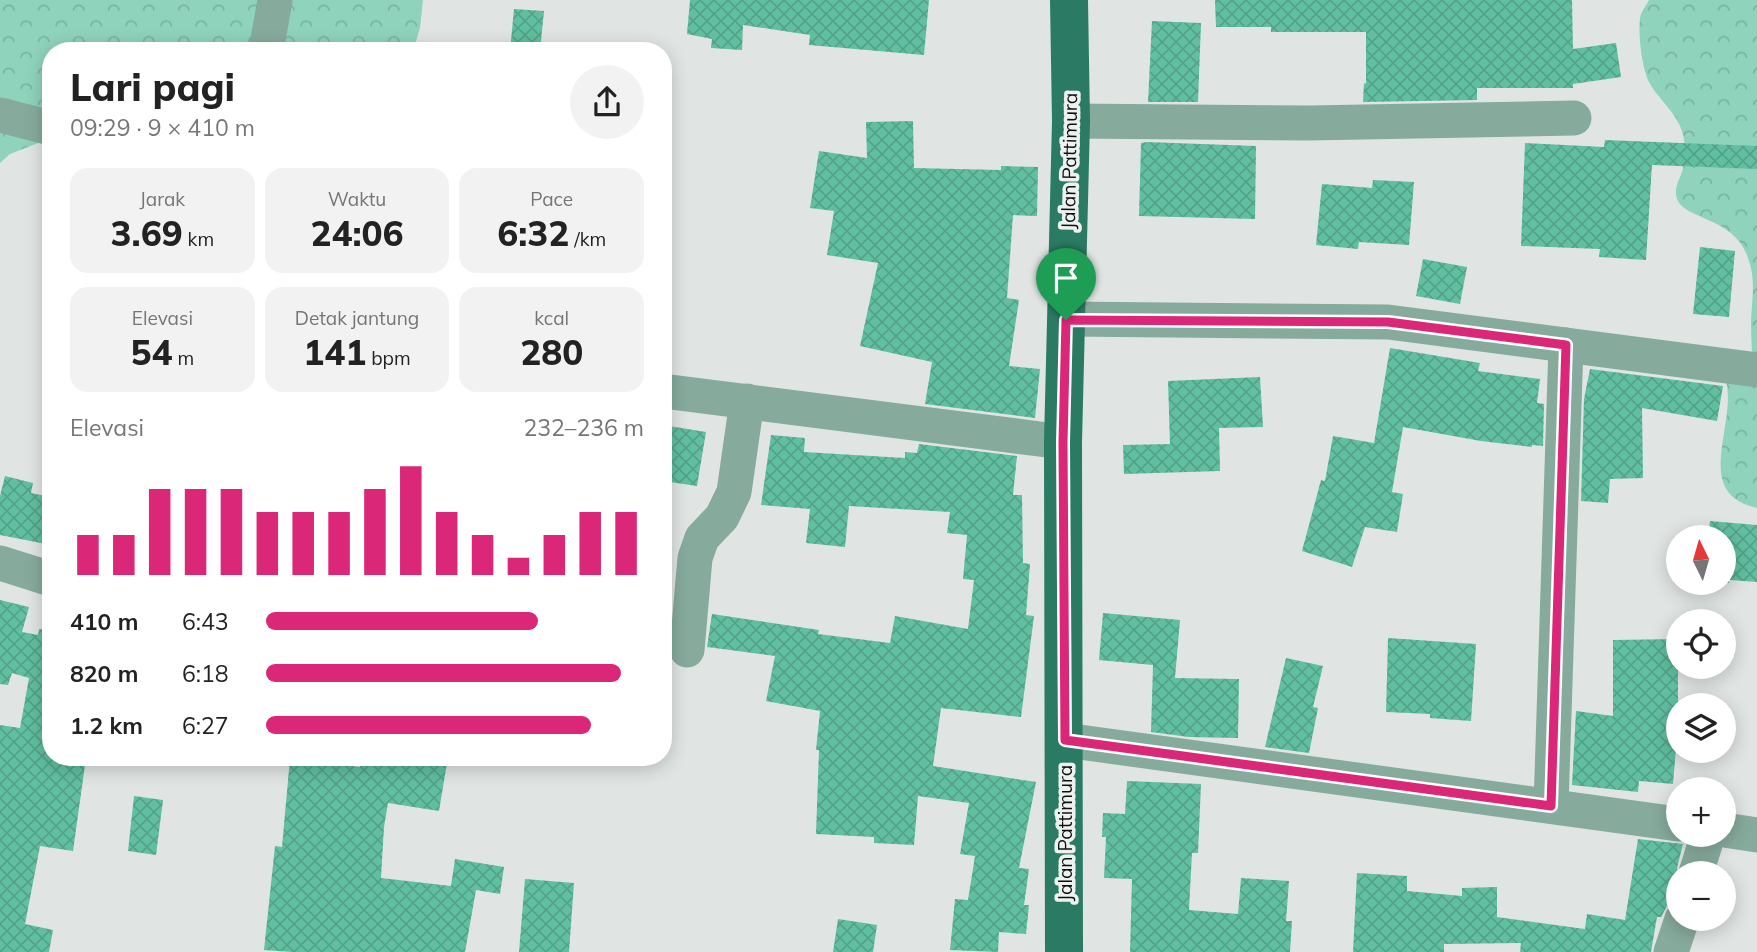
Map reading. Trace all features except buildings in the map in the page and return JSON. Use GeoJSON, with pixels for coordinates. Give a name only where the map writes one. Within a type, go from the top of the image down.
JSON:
{"type":"FeatureCollection","features":[{"type":"Feature","properties":{"kind":"main road","name":"Jalan Pattimura"},"geometry":{"type":"LineString","coordinates":[[1064,952],[1063,442],[1071,121],[1069,0]]}},
{"type":"Feature","properties":{"kind":"street"},"geometry":{"type":"LineString","coordinates":[[268,42],[275,0]]}},
{"type":"Feature","properties":{"kind":"street"},"geometry":{"type":"LineString","coordinates":[[0,116],[42,126]]}},
{"type":"Feature","properties":{"kind":"street"},"geometry":{"type":"LineString","coordinates":[[1071,121],[1308,123],[1574,118]]}},
{"type":"Feature","properties":{"kind":"street"},"geometry":{"type":"LineString","coordinates":[[1066,320],[1388,322],[1757,370]]}},
{"type":"Feature","properties":{"kind":"street"},"geometry":{"type":"LineString","coordinates":[[1551,806],[1566,345]]}},
{"type":"Feature","properties":{"kind":"street"},"geometry":{"type":"LineString","coordinates":[[672,392],[1063,442]]}},
{"type":"Feature","properties":{"kind":"street"},"geometry":{"type":"LineString","coordinates":[[687,650],[695,558],[702,538],[722,517],[734,492],[747,401]]}},
{"type":"Feature","properties":{"kind":"street"},"geometry":{"type":"LineString","coordinates":[[0,563],[42,576]]}},
{"type":"Feature","properties":{"kind":"street"},"geometry":{"type":"LineString","coordinates":[[1065,740],[1666,822]]}},
{"type":"Feature","properties":{"kind":"street"},"geometry":{"type":"LineString","coordinates":[[1736,832],[1757,835]]}},
{"type":"Feature","properties":{"kind":"street"},"geometry":{"type":"LineString","coordinates":[[1671,952],[1678,931]]}},
{"type":"Feature","properties":{"kind":"green space"},"geometry":{"type":"Polygon","coordinates":[[[0,0],[423,0],[416,42],[42,42],[42,142],[10,154],[0,163],[0,0]]]}},
{"type":"Feature","properties":{"kind":"green space"},"geometry":{"type":"Polygon","coordinates":[[[1649,0],[1757,0],[1757,508],[1737,500],[1725,488],[1721,472],[1728,395],[1725,377],[1753,369],[1753,281],[1750,266],[1742,245],[1733,234],[1682,206],[1677,199],[1677,187],[1684,163],[1684,140],[1679,124],[1649,82],[1644,68],[1640,26],[1641,14],[1649,0]]]}},
{"type":"Feature","properties":{"kind":"route"},"geometry":{"type":"LineString","coordinates":[[1066,320],[1388,322],[1566,345],[1551,806],[1065,740],[1063,442],[1066,320]]}}]}
